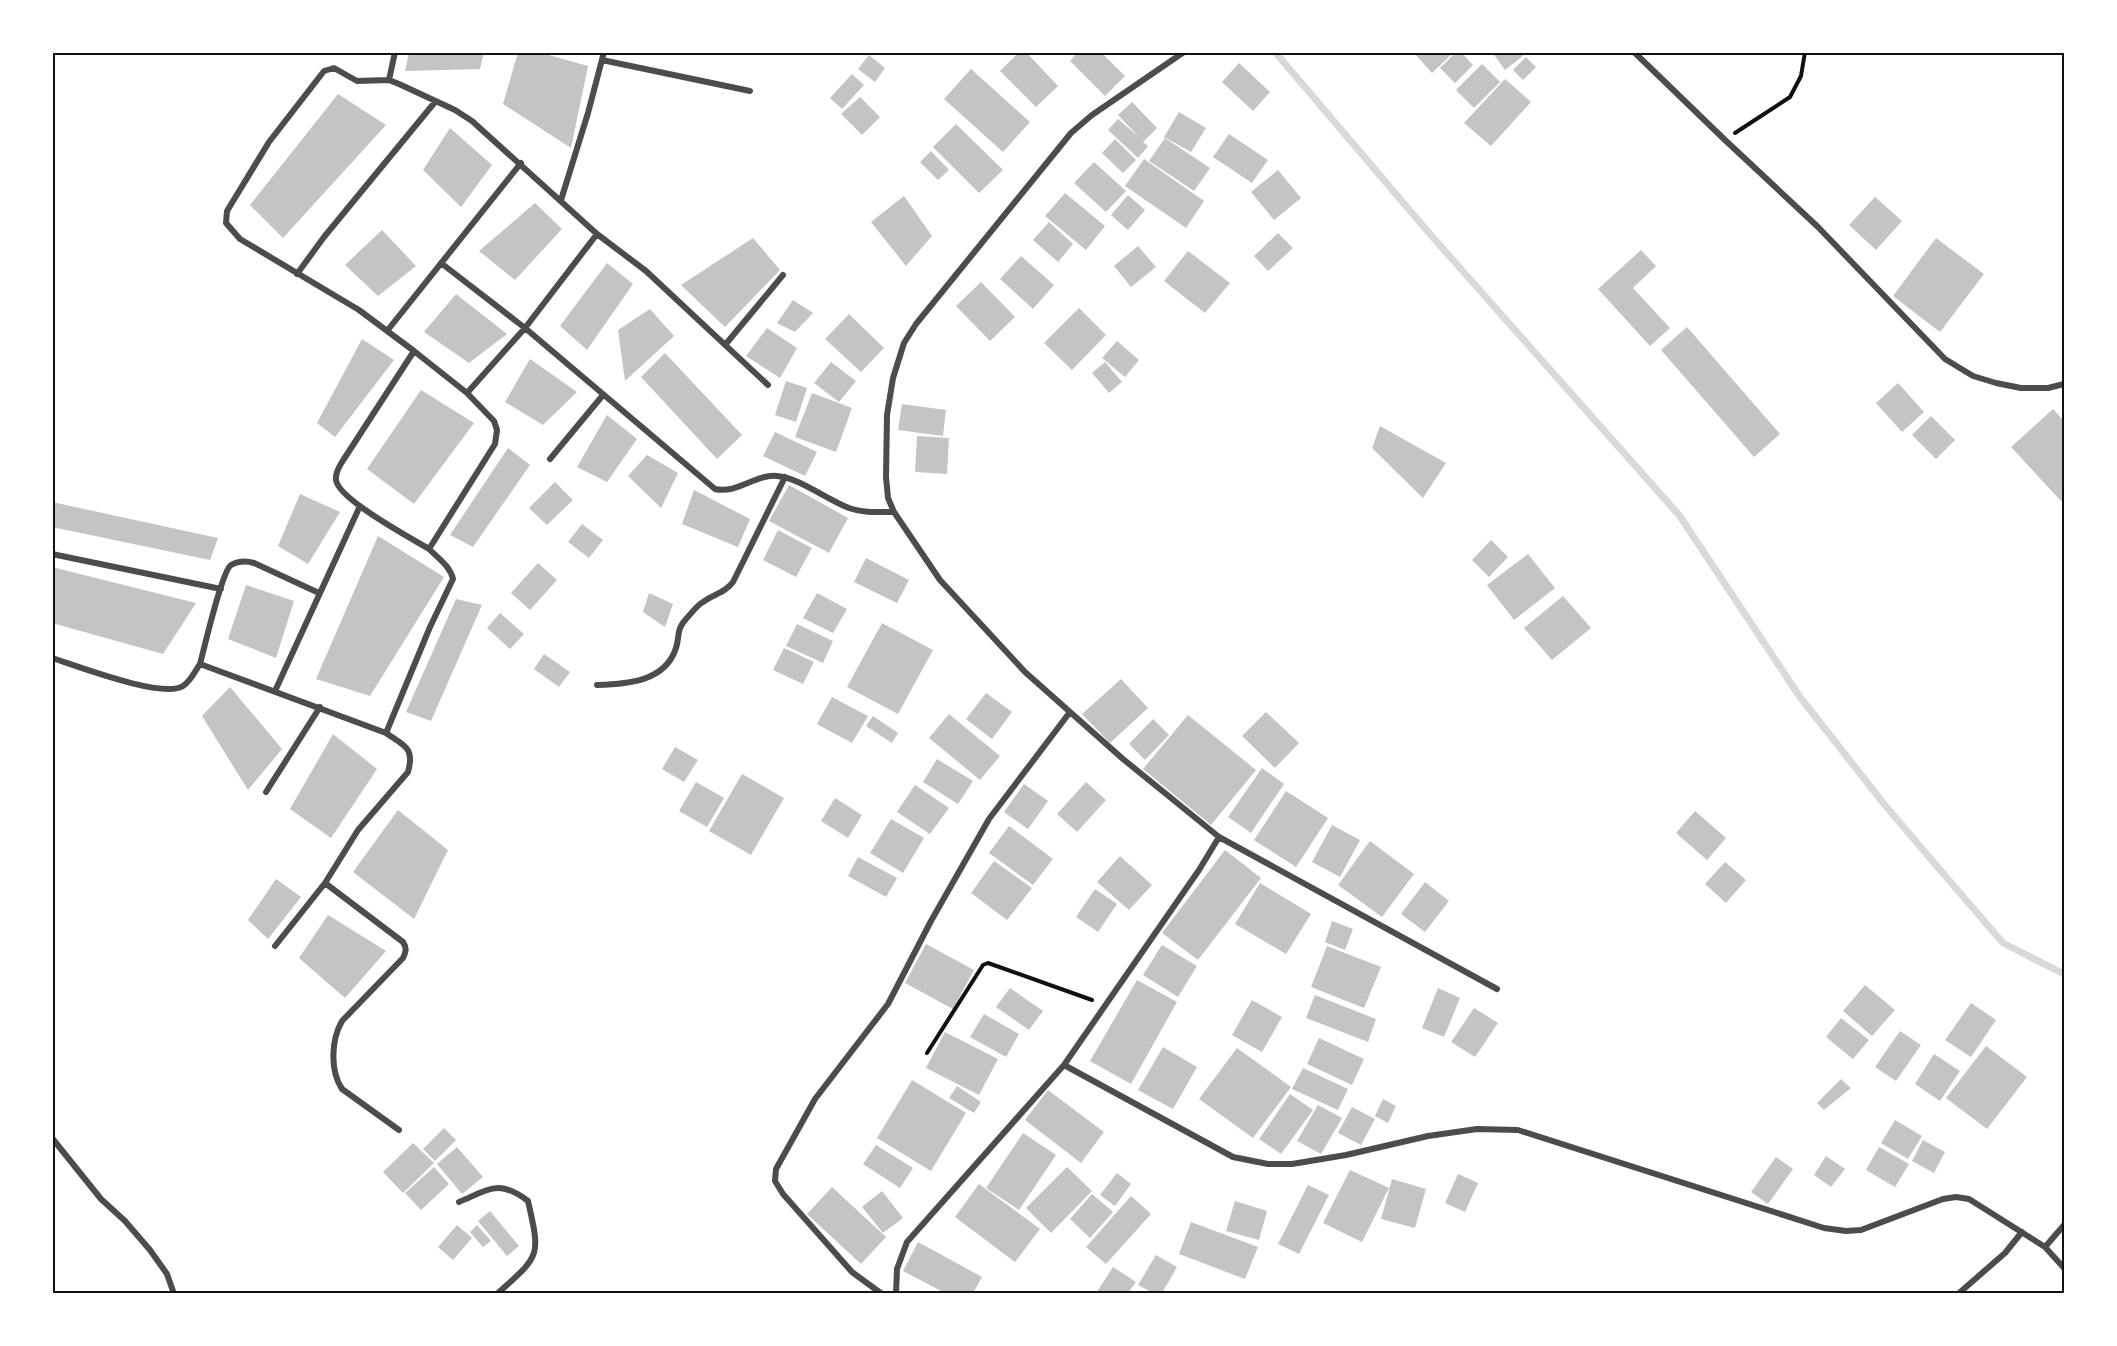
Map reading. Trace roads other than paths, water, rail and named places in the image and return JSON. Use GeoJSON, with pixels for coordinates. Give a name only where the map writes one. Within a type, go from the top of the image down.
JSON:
{"type":"FeatureCollection","features":[{"type":"Feature","properties":{"kind":"street"},"geometry":{"type":"LineString","coordinates":[[389,80],[395,52]]}},
{"type":"Feature","properties":{"kind":"street"},"geometry":{"type":"LineString","coordinates":[[561,200],[604,52]]}},
{"type":"Feature","properties":{"kind":"street"},"geometry":{"type":"LineString","coordinates":[[1184,52],[1092,115],[1071,133],[916,324],[904,343],[893,378],[887,415],[888,498],[894,512],[940,580],[1025,672],[1123,759],[1219,837],[1497,988]]}},
{"type":"Feature","properties":{"kind":"street"},"geometry":{"type":"LineString","coordinates":[[1634,52],[1818,226],[1945,359],[1973,376],[1996,383],[2021,388],[2048,388],[2064,384]]}},
{"type":"Feature","properties":{"kind":"street"},"geometry":{"type":"LineString","coordinates":[[602,60],[750,91]]}},
{"type":"Feature","properties":{"kind":"street"},"geometry":{"type":"LineString","coordinates":[[429,549],[495,444],[497,430],[494,421],[467,393],[359,310],[240,239],[226,223],[227,211],[269,142],[324,71],[333,68],[359,81],[389,80],[455,110],[472,121],[597,234],[646,271],[768,385]]}},
{"type":"Feature","properties":{"kind":"street"},"geometry":{"type":"LineString","coordinates":[[297,274],[324,237],[435,102]]}},
{"type":"Feature","properties":{"kind":"street"},"geometry":{"type":"LineString","coordinates":[[387,331],[521,163]]}},
{"type":"Feature","properties":{"kind":"street"},"geometry":{"type":"LineString","coordinates":[[467,393],[525,328],[597,234]]}},
{"type":"Feature","properties":{"kind":"street"},"geometry":{"type":"LineString","coordinates":[[441,263],[525,328],[715,489],[729,491],[770,476],[785,477],[851,509],[894,512]]}},
{"type":"Feature","properties":{"kind":"street"},"geometry":{"type":"LineString","coordinates":[[725,345],[783,275]]}},
{"type":"Feature","properties":{"kind":"street"},"geometry":{"type":"LineString","coordinates":[[386,733],[430,627],[453,579],[452,573],[429,549],[360,506],[340,488],[336,480],[338,470],[414,351]]}},
{"type":"Feature","properties":{"kind":"street"},"geometry":{"type":"LineString","coordinates":[[550,459],[603,395]]}},
{"type":"Feature","properties":{"kind":"street"},"geometry":{"type":"LineString","coordinates":[[597,685],[645,680],[655,675],[671,660],[681,624],[700,604],[727,590],[733,582],[785,477]]}},
{"type":"Feature","properties":{"kind":"street"},"geometry":{"type":"LineString","coordinates":[[275,691],[360,506]]}},
{"type":"Feature","properties":{"kind":"street"},"geometry":{"type":"LineString","coordinates":[[52,554],[221,589]]}},
{"type":"Feature","properties":{"kind":"street"},"geometry":{"type":"LineString","coordinates":[[52,658],[105,675],[172,690],[182,687],[200,664],[221,589],[232,564],[247,561],[254,563],[319,593]]}},
{"type":"Feature","properties":{"kind":"street"},"geometry":{"type":"LineString","coordinates":[[200,664],[386,733],[407,748],[411,755],[408,772],[358,830],[325,883],[275,946]]}},
{"type":"Feature","properties":{"kind":"street"},"geometry":{"type":"LineString","coordinates":[[266,792],[320,708]]}},
{"type":"Feature","properties":{"kind":"street"},"geometry":{"type":"LineString","coordinates":[[882,1293],[852,1272],[783,1194],[775,1181],[776,1169],[815,1099],[888,1004],[931,921],[989,819],[1070,712]]}},
{"type":"Feature","properties":{"kind":"street"},"geometry":{"type":"LineString","coordinates":[[896,1293],[897,1269],[901,1254],[908,1242],[1064,1065],[1104,1004],[1199,870],[1219,837]]}},
{"type":"Feature","properties":{"kind":"street"},"geometry":{"type":"LineString","coordinates":[[325,883],[403,942],[405,946],[403,958],[342,1021],[336,1037],[334,1055],[336,1077],[342,1089],[399,1130]]}},
{"type":"Feature","properties":{"kind":"street"},"geometry":{"type":"LineString","coordinates":[[1064,1065],[1233,1157],[1268,1164],[1292,1164],[1346,1155],[1428,1136],[1477,1129],[1518,1130],[1824,1228],[1846,1231],[1861,1230],[1943,1199],[1956,1197],[1970,1199],[2045,1247],[2064,1268]]}},
{"type":"Feature","properties":{"kind":"street"},"geometry":{"type":"LineString","coordinates":[[52,1138],[100,1199],[125,1221],[150,1251],[167,1274],[174,1293]]}},
{"type":"Feature","properties":{"kind":"street"},"geometry":{"type":"LineString","coordinates":[[459,1202],[496,1187],[513,1190],[528,1201],[537,1237],[537,1248],[528,1266],[497,1293]]}},
{"type":"Feature","properties":{"kind":"street"},"geometry":{"type":"LineString","coordinates":[[2045,1247],[2064,1225]]}},
{"type":"Feature","properties":{"kind":"street"},"geometry":{"type":"LineString","coordinates":[[1958,1293],[2005,1253],[2022,1232]]}},
{"type":"Feature","properties":{"kind":"waterway"},"geometry":{"type":"LineString","coordinates":[[1275,52],[1429,233],[1679,515],[1800,697],[1884,804],[1941,871],[2003,943],[2064,974]]}}]}
